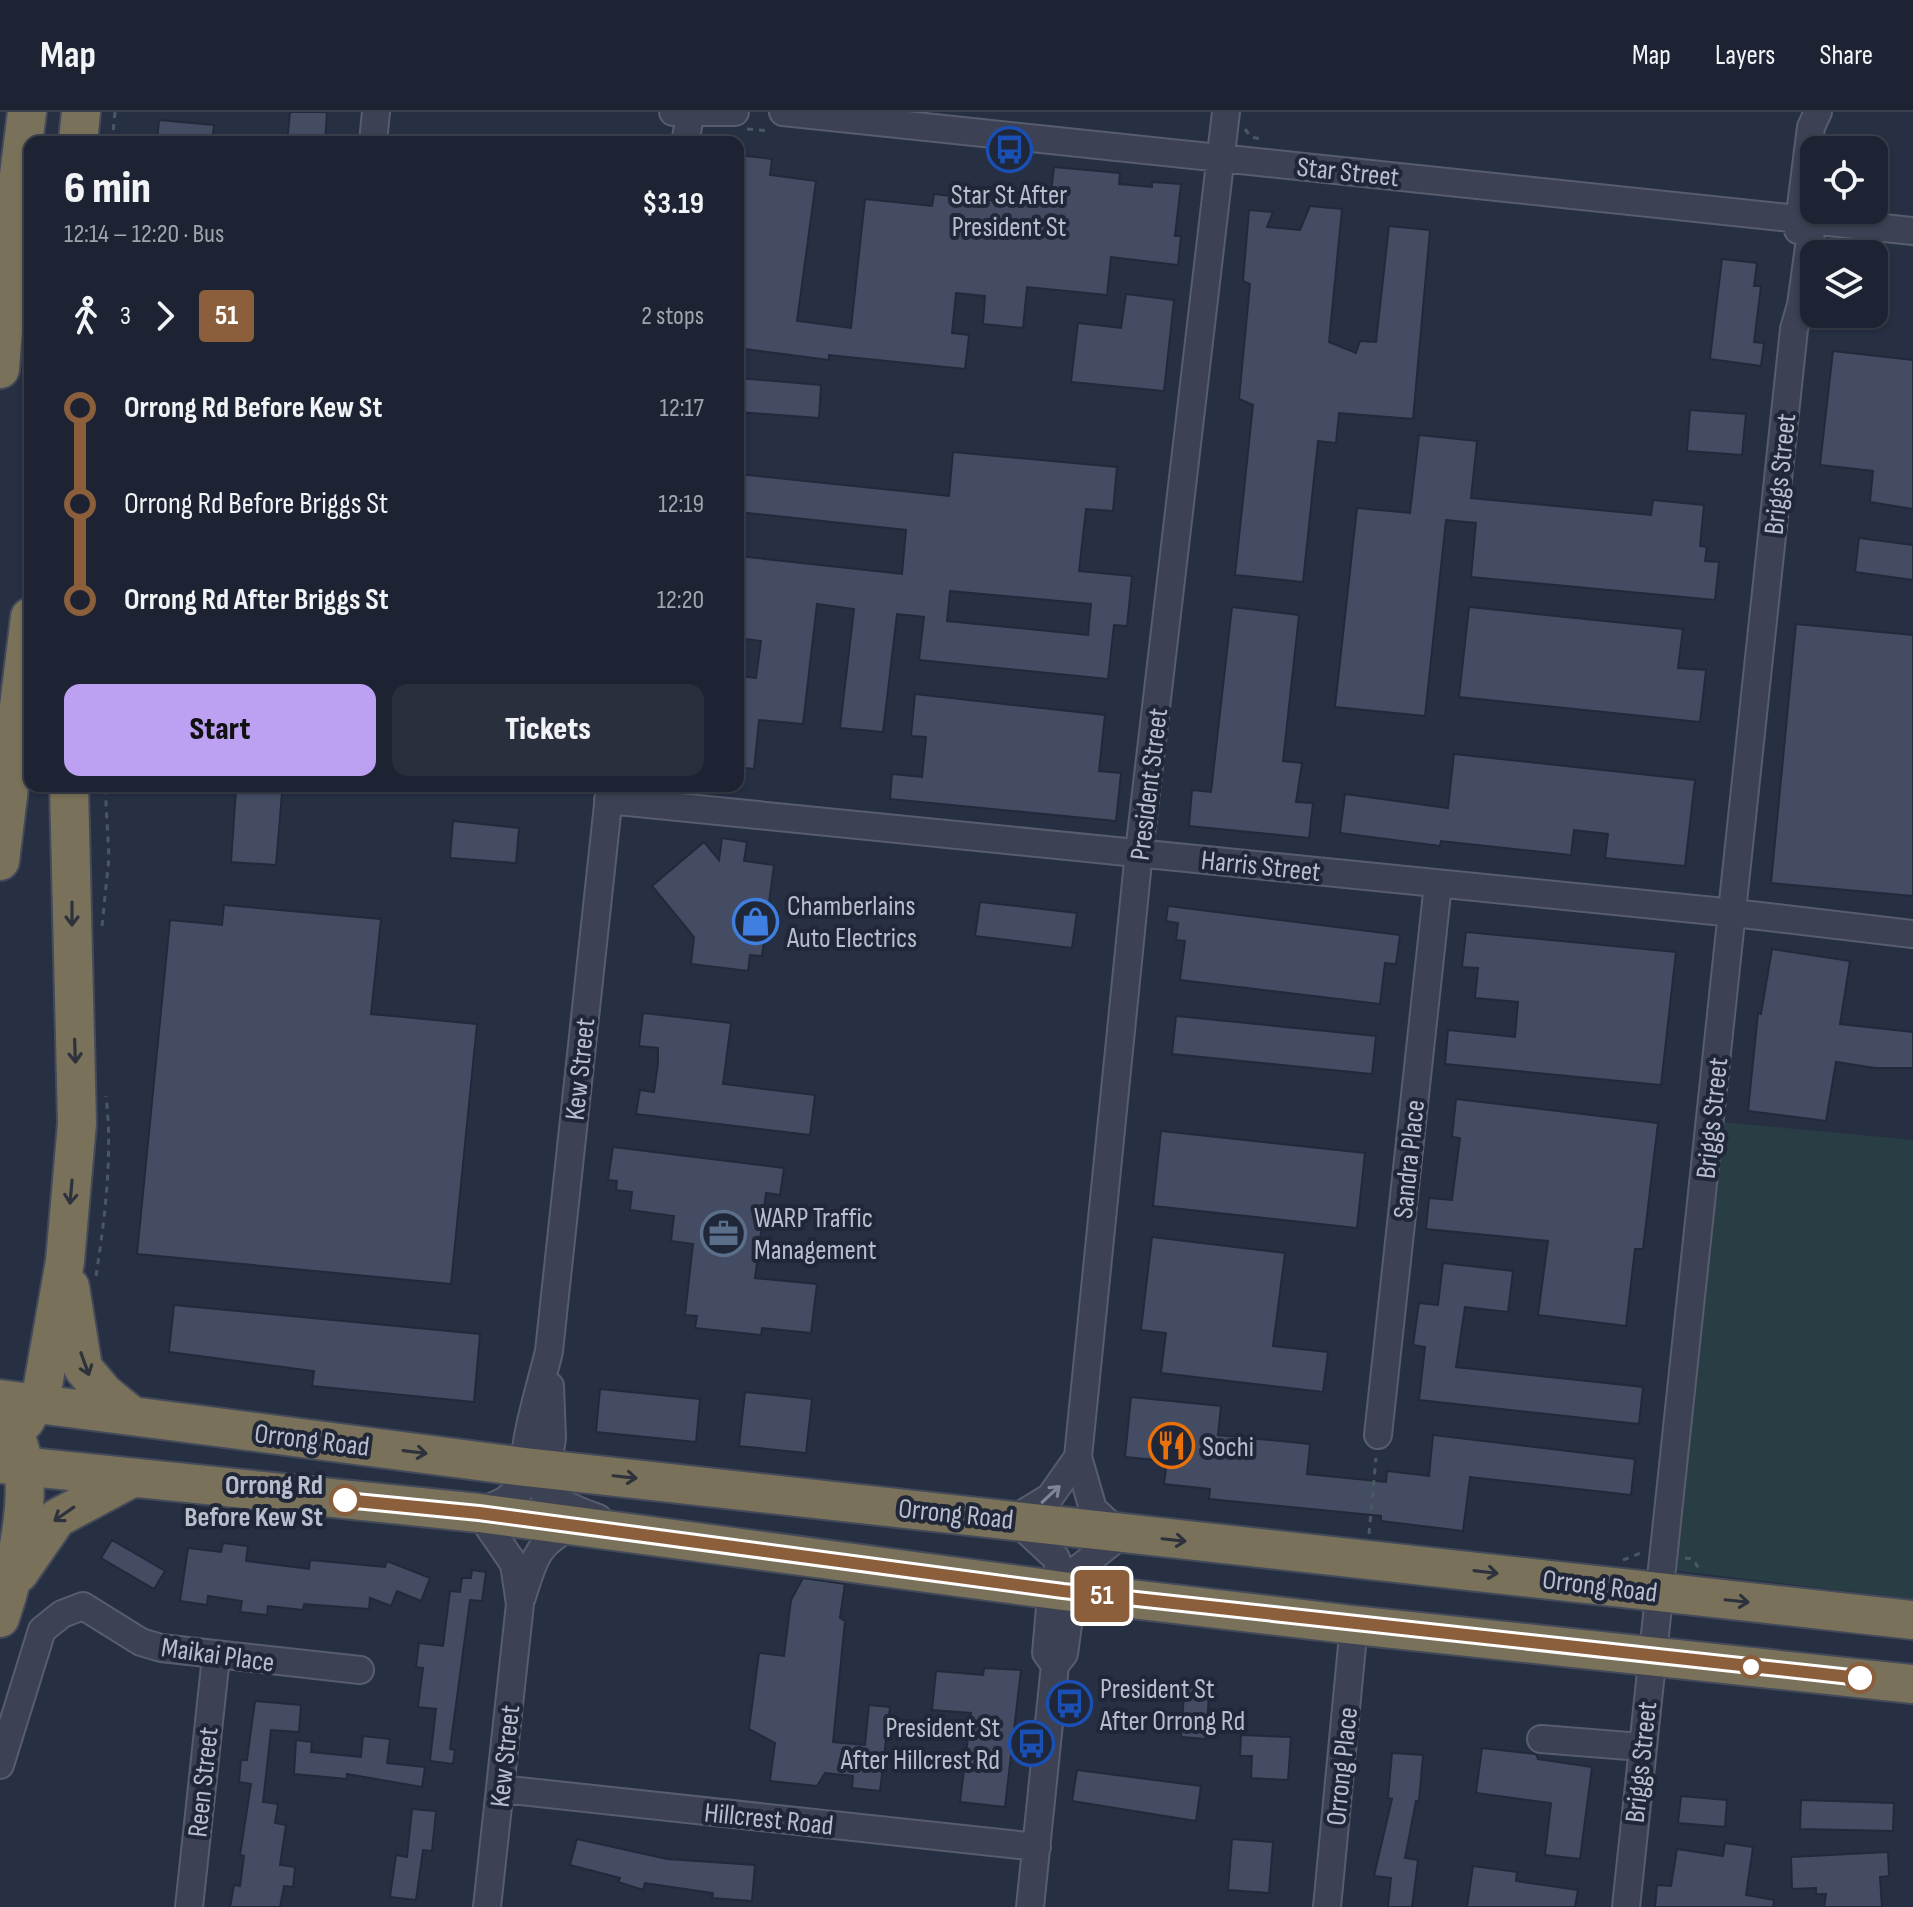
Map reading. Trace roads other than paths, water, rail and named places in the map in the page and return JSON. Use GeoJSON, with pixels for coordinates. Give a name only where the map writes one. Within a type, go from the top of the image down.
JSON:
{"type":"FeatureCollection","features":[{"type":"Feature","properties":{"kind":"highway"},"geometry":{"type":"LineString","coordinates":[[0,311],[27,112]]}},
{"type":"Feature","properties":{"kind":"highway"},"geometry":{"type":"LineString","coordinates":[[79,136],[81,112]]}},
{"type":"Feature","properties":{"kind":"highway"},"geometry":{"type":"LineString","coordinates":[[0,369],[9,255]]}},
{"type":"Feature","properties":{"kind":"highway"},"geometry":{"type":"LineString","coordinates":[[0,861],[24,666]]}},
{"type":"Feature","properties":{"kind":"highway"},"geometry":{"type":"LineString","coordinates":[[6,1602],[25,1489],[11,1433],[42,1391],[65,1261],[77,1123],[69,792]]}},
{"type":"Feature","properties":{"kind":"highway"},"geometry":{"type":"LineString","coordinates":[[65,1261],[83,1368],[104,1393],[131,1415]]}},
{"type":"Feature","properties":{"kind":"highway","name":"Orrong Road"},"geometry":{"type":"LineString","coordinates":[[11,1433],[131,1415],[535,1472],[1014,1519],[1121,1535],[1369,1550],[1662,1574],[1913,1620]]}},
{"type":"Feature","properties":{"kind":"highway","name":"Orrong Road"},"geometry":{"type":"LineString","coordinates":[[11,1433],[132,1478],[479,1513],[1063,1591],[1354,1625],[1913,1684]]}},
{"type":"Feature","properties":{"kind":"highway"},"geometry":{"type":"LineString","coordinates":[[6,1602],[57,1518],[132,1478]]}},
{"type":"Feature","properties":{"kind":"street"},"geometry":{"type":"LineString","coordinates":[[374,136],[376,112]]}},
{"type":"Feature","properties":{"kind":"street"},"geometry":{"type":"LineString","coordinates":[[682,112],[735,112]]}},
{"type":"Feature","properties":{"kind":"street"},"geometry":{"type":"LineString","coordinates":[[673,136],[682,112]]}},
{"type":"Feature","properties":{"kind":"street"},"geometry":{"type":"LineString","coordinates":[[682,112],[684,136]]}},
{"type":"Feature","properties":{"kind":"street","name":"Star Street"},"geometry":{"type":"LineString","coordinates":[[783,112],[1800,215]]}},
{"type":"Feature","properties":{"kind":"street","name":"President Street"},"geometry":{"type":"LineString","coordinates":[[1121,1535],[1093,1509],[1078,1457],[1139,852],[1226,112]]}},
{"type":"Feature","properties":{"kind":"street","name":"Briggs Street"},"geometry":{"type":"LineString","coordinates":[[1818,113],[1822,136]]}},
{"type":"Feature","properties":{"kind":"street","name":"Briggs Street"},"geometry":{"type":"LineString","coordinates":[[1811,136],[1811,127],[1818,113]]}},
{"type":"Feature","properties":{"kind":"street","name":"Briggs Street"},"geometry":{"type":"LineString","coordinates":[[1626,1907],[1650,1656],[1662,1574],[1794,329],[1801,305],[1808,224]]}},
{"type":"Feature","properties":{"kind":"street","name":"Star Street"},"geometry":{"type":"LineString","coordinates":[[1864,224],[1913,231]]}},
{"type":"Feature","properties":{"kind":"street","name":"Harris Street"},"geometry":{"type":"LineString","coordinates":[[609,793],[1913,934]]}},
{"type":"Feature","properties":{"kind":"street","name":"Kew Street"},"geometry":{"type":"LineString","coordinates":[[535,1472],[552,1438],[549,1351],[609,793]]}},
{"type":"Feature","properties":{"kind":"street","name":"Sandra Place"},"geometry":{"type":"LineString","coordinates":[[1378,1435],[1438,884]]}},
{"type":"Feature","properties":{"kind":"street","name":"President Street"},"geometry":{"type":"LineString","coordinates":[[1014,1519],[1050,1497],[1078,1457]]}},
{"type":"Feature","properties":{"kind":"street"},"geometry":{"type":"LineString","coordinates":[[479,1513],[504,1501],[535,1472],[570,1508],[597,1517],[742,1547]]}},
{"type":"Feature","properties":{"kind":"street","name":"Kew Street"},"geometry":{"type":"LineString","coordinates":[[479,1513],[514,1564],[520,1604]]}},
{"type":"Feature","properties":{"kind":"street"},"geometry":{"type":"LineString","coordinates":[[1014,1519],[1056,1558],[1070,1610],[1064,1654],[1055,1665],[1030,1907]]}},
{"type":"Feature","properties":{"kind":"street","name":"Kew Street"},"geometry":{"type":"LineString","coordinates":[[487,1907],[520,1604],[538,1550],[551,1536],[572,1526]]}},
{"type":"Feature","properties":{"kind":"street"},"geometry":{"type":"LineString","coordinates":[[1063,1591],[1074,1572],[1121,1535]]}},
{"type":"Feature","properties":{"kind":"street","name":"Maikai Place"},"geometry":{"type":"LineString","coordinates":[[0,1765],[42,1630],[62,1614],[83,1606],[141,1642],[216,1657],[360,1670]]}},
{"type":"Feature","properties":{"kind":"street","name":"Orrong Place"},"geometry":{"type":"LineString","coordinates":[[1327,1907],[1354,1625]]}},
{"type":"Feature","properties":{"kind":"street","name":"Reen Street"},"geometry":{"type":"LineString","coordinates":[[189,1907],[216,1657]]}},
{"type":"Feature","properties":{"kind":"street"},"geometry":{"type":"LineString","coordinates":[[1541,1739],[1641,1747]]}},
{"type":"Feature","properties":{"kind":"street","name":"Hillcrest Road"},"geometry":{"type":"LineString","coordinates":[[501,1789],[1037,1847]]}},
{"type":"Feature","properties":{"kind":"place","name":"Star St After President St"},"geometry":{"type":"Point","coordinates":[1009,149]}},
{"type":"Feature","properties":{"kind":"place","name":"Chamberlains Auto Electrics"},"geometry":{"type":"Point","coordinates":[756,921]}},
{"type":"Feature","properties":{"kind":"place","name":"WARP Traffic Management"},"geometry":{"type":"Point","coordinates":[723,1233]}},
{"type":"Feature","properties":{"kind":"place","name":"Sochi"},"geometry":{"type":"Point","coordinates":[1171,1446]}},
{"type":"Feature","properties":{"kind":"place","name":"Orrong Rd Before Kew St"},"geometry":{"type":"Point","coordinates":[345,1500]}},
{"type":"Feature","properties":{"kind":"place","name":"President St After Orrong Rd"},"geometry":{"type":"Point","coordinates":[1069,1704]}},
{"type":"Feature","properties":{"kind":"place","name":"President St After Hillcrest Rd"},"geometry":{"type":"Point","coordinates":[1031,1743]}}]}
